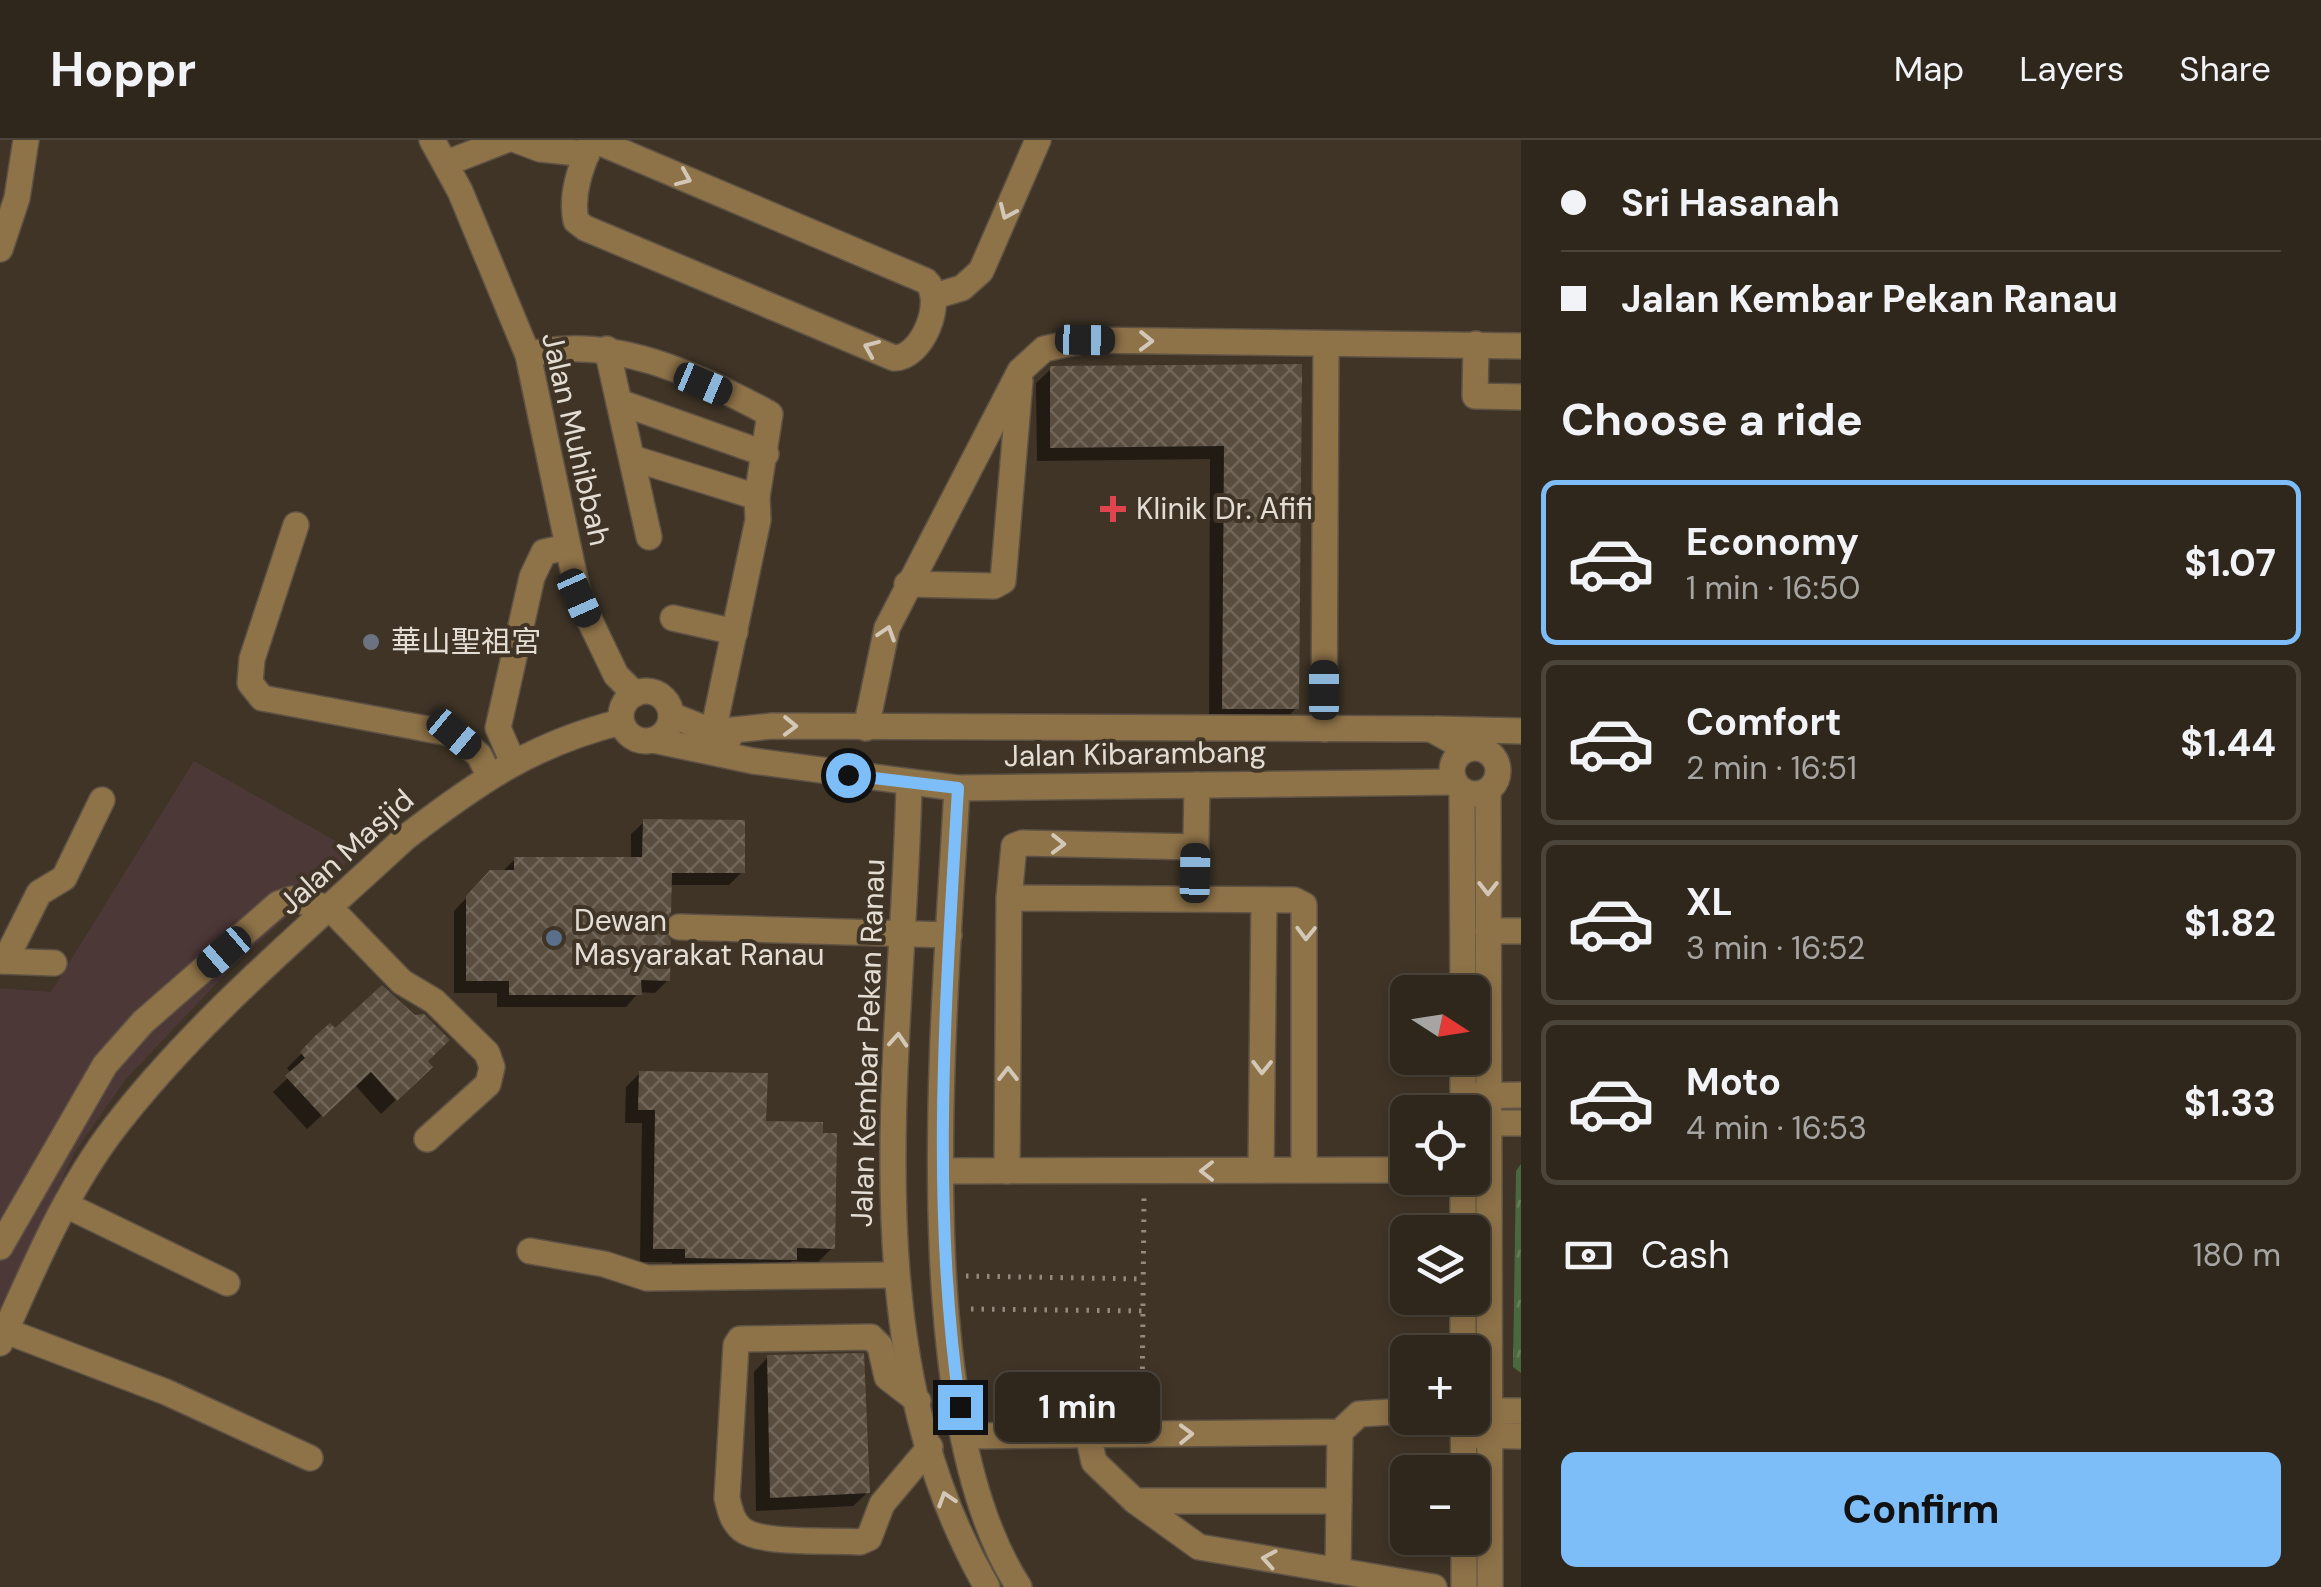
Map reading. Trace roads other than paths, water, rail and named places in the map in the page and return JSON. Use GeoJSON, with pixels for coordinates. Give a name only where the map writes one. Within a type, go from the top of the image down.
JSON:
{"type":"FeatureCollection","features":[{"type":"Feature","properties":{"kind":"street"},"geometry":{"type":"LineString","coordinates":[[0,249],[17,198],[26,140]]}},
{"type":"Feature","properties":{"kind":"street","name":"Jalan Muhibbah"},"geometry":{"type":"LineString","coordinates":[[432,140],[447,163],[528,355],[579,598],[616,675],[634,694]]}},
{"type":"Feature","properties":{"kind":"street"},"geometry":{"type":"LineString","coordinates":[[447,163],[506,140]]}},
{"type":"Feature","properties":{"kind":"street"},"geometry":{"type":"LineString","coordinates":[[516,140],[540,149],[591,145],[926,281],[936,296]]}},
{"type":"Feature","properties":{"kind":"street"},"geometry":{"type":"LineString","coordinates":[[591,145],[574,210],[576,221],[585,228],[894,358],[916,350],[936,296],[972,283],[982,271],[1038,140]]}},
{"type":"Feature","properties":{"kind":"street"},"geometry":{"type":"LineString","coordinates":[[866,728],[888,628],[907,584],[1020,371],[1044,349],[1085,340],[1521,346]]}},
{"type":"Feature","properties":{"kind":"street"},"geometry":{"type":"LineString","coordinates":[[1324,729],[1326,344]]}},
{"type":"Feature","properties":{"kind":"street"},"geometry":{"type":"LineString","coordinates":[[1476,344],[1476,396],[1521,396]]}},
{"type":"Feature","properties":{"kind":"street"},"geometry":{"type":"LineString","coordinates":[[528,355],[564,346],[607,349],[640,357],[770,414],[757,498],[758,520],[713,732],[772,726],[1521,731]]}},
{"type":"Feature","properties":{"kind":"street"},"geometry":{"type":"LineString","coordinates":[[607,349],[649,537]]}},
{"type":"Feature","properties":{"kind":"street"},"geometry":{"type":"LineString","coordinates":[[907,584],[994,586],[1003,581],[1020,371]]}},
{"type":"Feature","properties":{"kind":"street"},"geometry":{"type":"LineString","coordinates":[[619,402],[766,454]]}},
{"type":"Feature","properties":{"kind":"street"},"geometry":{"type":"LineString","coordinates":[[632,458],[757,498]]}},
{"type":"Feature","properties":{"kind":"street"},"geometry":{"type":"LineString","coordinates":[[296,525],[252,660],[250,683],[262,698],[454,734],[480,755],[488,775]]}},
{"type":"Feature","properties":{"kind":"street"},"geometry":{"type":"LineString","coordinates":[[512,760],[498,728],[532,576],[544,552],[568,547]]}},
{"type":"Feature","properties":{"kind":"street"},"geometry":{"type":"LineString","coordinates":[[673,618],[735,632]]}},
{"type":"Feature","properties":{"kind":"street"},"geometry":{"type":"LineString","coordinates":[[634,694],[658,694],[671,715],[666,730],[653,740],[636,739],[621,722],[624,705],[634,694]]}},
{"type":"Feature","properties":{"kind":"street","name":"Jalan Kibarambang"},"geometry":{"type":"LineString","coordinates":[[671,715],[818,770]]}},
{"type":"Feature","properties":{"kind":"street","name":"Jalan Masjid"},"geometry":{"type":"LineString","coordinates":[[3,1337],[66,1205],[113,1129],[174,1059],[406,837],[488,775],[512,760],[621,722]]}},
{"type":"Feature","properties":{"kind":"street"},"geometry":{"type":"LineString","coordinates":[[1431,729],[1497,763],[1484,784],[1465,975]]}},
{"type":"Feature","properties":{"kind":"street","name":"Jalan Kibarambang"},"geometry":{"type":"LineString","coordinates":[[653,740],[909,786],[1484,784]]}},
{"type":"Feature","properties":{"kind":"street"},"geometry":{"type":"LineString","coordinates":[[1484,784],[1452,766],[1478,750],[1521,748]]}},
{"type":"Feature","properties":{"kind":"street"},"geometry":{"type":"LineString","coordinates":[[1472,1095],[1488,931],[1484,784]]}},
{"type":"Feature","properties":{"kind":"street","name":"Jalan Kembar Pekan Ranau"},"geometry":{"type":"LineString","coordinates":[[909,786],[906,934],[892,1131],[895,1275],[918,1401],[946,1502],[987,1587]]}},
{"type":"Feature","properties":{"kind":"street"},"geometry":{"type":"LineString","coordinates":[[1195,899],[1197,786]]}},
{"type":"Feature","properties":{"kind":"street"},"geometry":{"type":"LineString","coordinates":[[958,788],[941,1171],[945,1276],[964,1436],[987,1529],[1019,1587]]}},
{"type":"Feature","properties":{"kind":"street"},"geometry":{"type":"LineString","coordinates":[[54,962],[2,961],[39,893],[64,878],[102,800]]}},
{"type":"Feature","properties":{"kind":"street"},"geometry":{"type":"LineString","coordinates":[[1007,1171],[1009,898],[1010,856],[1014,846],[1022,843],[1196,847]]}},
{"type":"Feature","properties":{"kind":"street"},"geometry":{"type":"LineString","coordinates":[[0,1247],[105,1065],[143,1022],[278,904],[292,898],[330,908],[402,982],[434,1001],[488,1053],[492,1067],[488,1084],[427,1139]]}},
{"type":"Feature","properties":{"kind":"street"},"geometry":{"type":"LineString","coordinates":[[1009,898],[1294,900],[1304,905],[1304,1170]]}},
{"type":"Feature","properties":{"kind":"street"},"geometry":{"type":"LineString","coordinates":[[1262,1170],[1264,900]]}},
{"type":"Feature","properties":{"kind":"street"},"geometry":{"type":"LineString","coordinates":[[678,927],[950,934]]}},
{"type":"Feature","properties":{"kind":"street"},"geometry":{"type":"LineString","coordinates":[[1488,931],[1521,931]]}},
{"type":"Feature","properties":{"kind":"street"},"geometry":{"type":"LineString","coordinates":[[1490,1099],[1521,1095]]}},
{"type":"Feature","properties":{"kind":"street"},"geometry":{"type":"LineString","coordinates":[[1490,1123],[1521,1122]]}},
{"type":"Feature","properties":{"kind":"street"},"geometry":{"type":"LineString","coordinates":[[941,1171],[1390,1170]]}},
{"type":"Feature","properties":{"kind":"street"},"geometry":{"type":"LineString","coordinates":[[1477,1335],[1480,1195]]}},
{"type":"Feature","properties":{"kind":"street"},"geometry":{"type":"LineString","coordinates":[[66,1205],[227,1282]]}},
{"type":"Feature","properties":{"kind":"street"},"geometry":{"type":"LineString","coordinates":[[530,1251],[604,1264],[631,1276],[647,1278],[895,1275]]}},
{"type":"Feature","properties":{"kind":"street"},"geometry":{"type":"LineString","coordinates":[[3,1337],[166,1392],[310,1458]]}},
{"type":"Feature","properties":{"kind":"street"},"geometry":{"type":"LineString","coordinates":[[918,1401],[888,1377],[880,1346],[871,1337],[740,1339],[736,1344],[727,1498],[730,1513],[736,1524],[758,1536],[860,1542],[869,1538],[882,1504],[930,1446]]}},
{"type":"Feature","properties":{"kind":"street"},"geometry":{"type":"LineString","coordinates":[[964,1436],[1340,1432],[1360,1414],[1390,1412]]}},
{"type":"Feature","properties":{"kind":"street"},"geometry":{"type":"LineString","coordinates":[[1490,1419],[1521,1412]]}},
{"type":"Feature","properties":{"kind":"street"},"geometry":{"type":"LineString","coordinates":[[1490,1426],[1521,1436]]}},
{"type":"Feature","properties":{"kind":"street"},"geometry":{"type":"LineString","coordinates":[[1338,1571],[1340,1432]]}},
{"type":"Feature","properties":{"kind":"street"},"geometry":{"type":"LineString","coordinates":[[1088,1435],[1094,1462],[1134,1501],[1199,1547],[1434,1587]]}},
{"type":"Feature","properties":{"kind":"street"},"geometry":{"type":"LineString","coordinates":[[1477,1435],[1490,1587]]}},
{"type":"Feature","properties":{"kind":"street"},"geometry":{"type":"LineString","coordinates":[[1134,1501],[1339,1501]]}},
{"type":"Feature","properties":{"kind":"street"},"geometry":{"type":"LineString","coordinates":[[1464,1555],[1464,1587]]}},
{"type":"Feature","properties":{"kind":"place","name":"Klinik Dr. Afifi"},"geometry":{"type":"Point","coordinates":[1113,509]}},
{"type":"Feature","properties":{"kind":"place","name":"華山聖祖宮"},"geometry":{"type":"Point","coordinates":[371,642]}},
{"type":"Feature","properties":{"kind":"place","name":"Dewan Masyarakat Ranau"},"geometry":{"type":"Point","coordinates":[554,938]}}]}
